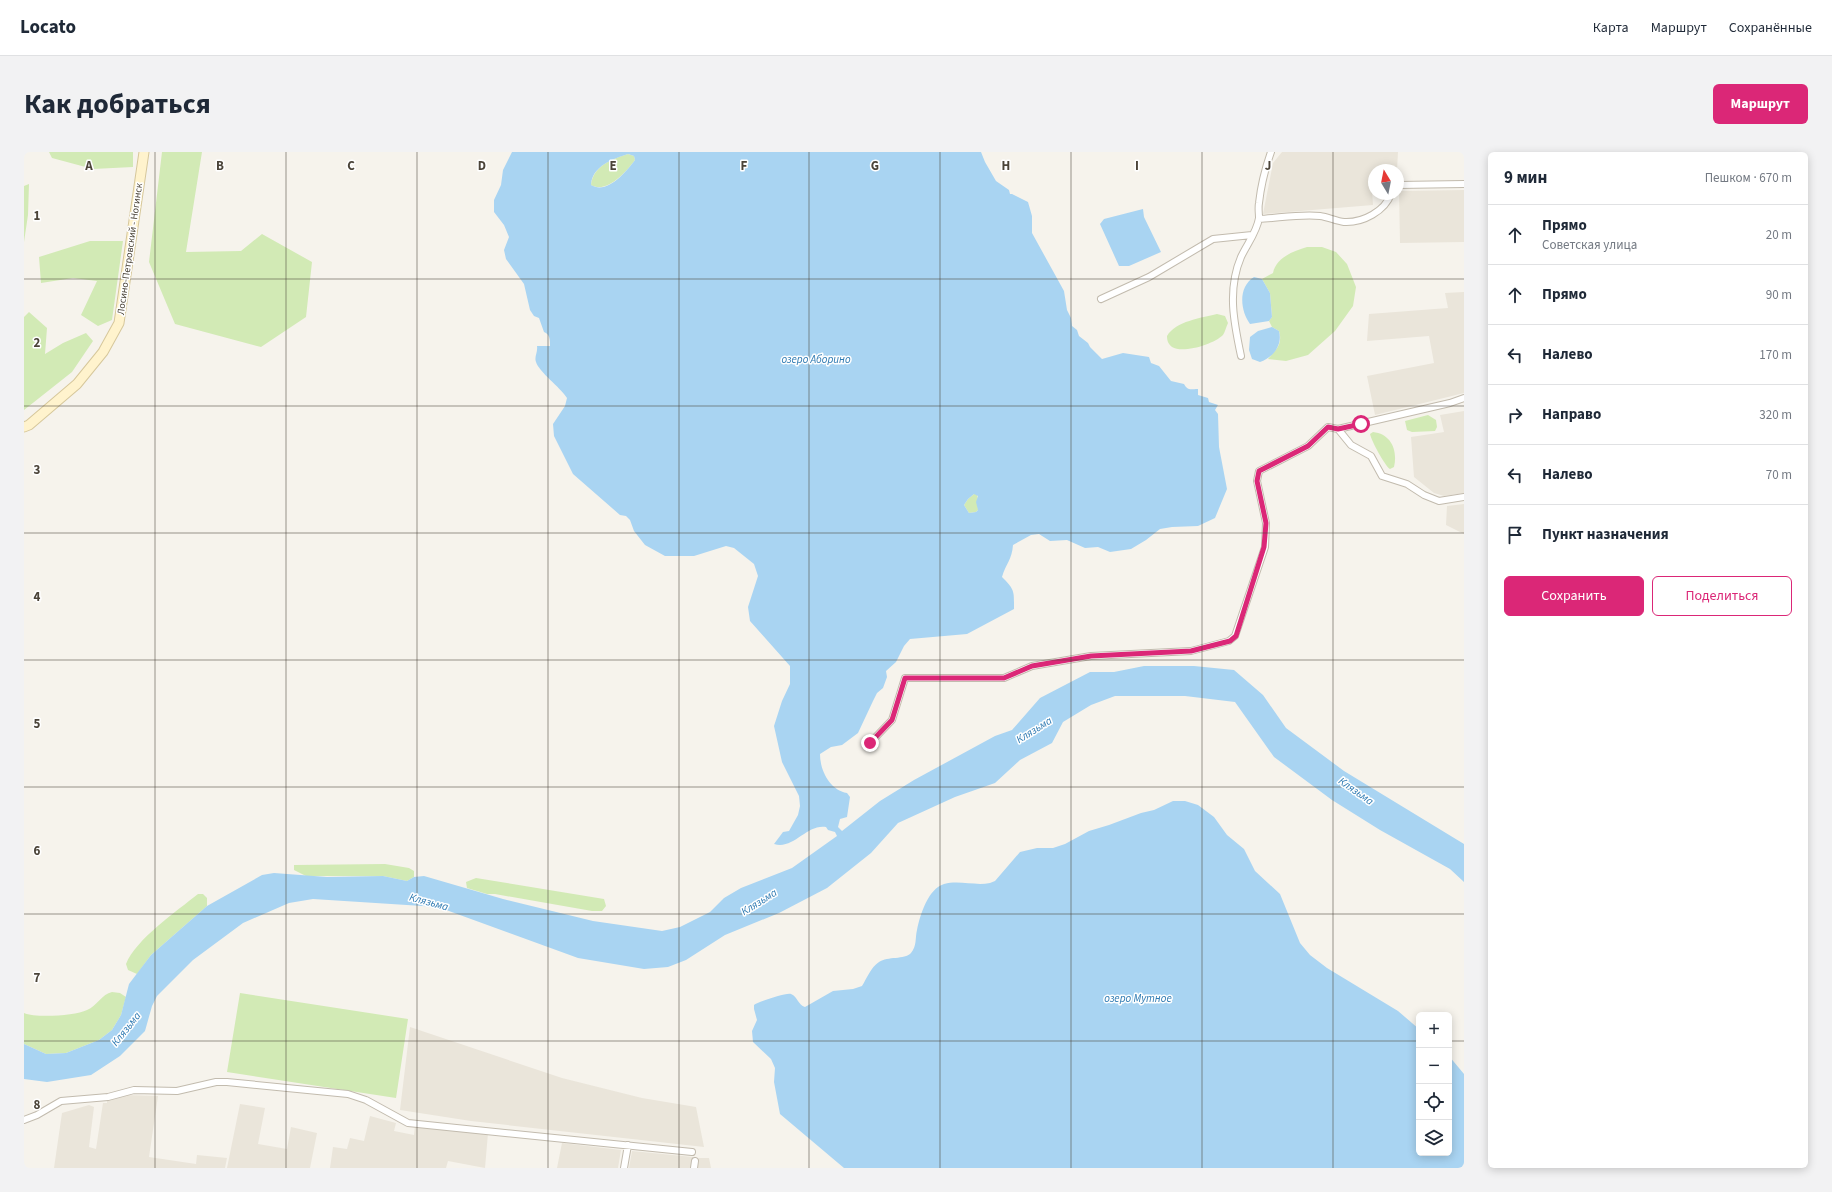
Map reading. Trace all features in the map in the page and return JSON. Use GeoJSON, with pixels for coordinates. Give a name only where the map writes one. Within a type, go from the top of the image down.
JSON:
{"type":"FeatureCollection","features":[{"type":"Feature","properties":{"kind":"main road","name":"Лосино-Петровский - Ногинск"},"geometry":{"type":"LineString","coordinates":[[24,427],[29,425],[77,384],[103,352],[119,323],[144,152]]}},
{"type":"Feature","properties":{"kind":"street"},"geometry":{"type":"LineString","coordinates":[[1241,356],[1235,325],[1232,297],[1241,258],[1259,219],[1258,204],[1264,172],[1271,152]]}},
{"type":"Feature","properties":{"kind":"street"},"geometry":{"type":"LineString","coordinates":[[1404,185],[1464,184]]}},
{"type":"Feature","properties":{"kind":"street"},"geometry":{"type":"LineString","coordinates":[[1259,219],[1320,216],[1344,222],[1359,220],[1379,211],[1388,203],[1389,200]]}},
{"type":"Feature","properties":{"kind":"street"},"geometry":{"type":"LineString","coordinates":[[1101,299],[1149,277],[1213,239],[1252,235]]}},
{"type":"Feature","properties":{"kind":"street"},"geometry":{"type":"LineString","coordinates":[[870,743],[892,720],[905,678],[1004,678],[1032,666],[1091,656],[1191,651],[1230,641],[1236,636],[1264,547],[1266,523],[1257,481],[1259,471],[1308,446],[1328,427],[1338,429],[1443,405],[1464,398]]}},
{"type":"Feature","properties":{"kind":"street"},"geometry":{"type":"LineString","coordinates":[[1338,429],[1351,445],[1371,456],[1382,476],[1407,484],[1424,495],[1439,501],[1464,497]]}},
{"type":"Feature","properties":{"kind":"street"},"geometry":{"type":"LineString","coordinates":[[24,1120],[37,1115],[53,1104],[61,1101],[108,1097],[134,1090],[177,1091],[216,1082],[227,1082],[348,1094],[366,1100],[408,1123],[692,1152]]}},
{"type":"Feature","properties":{"kind":"street"},"geometry":{"type":"LineString","coordinates":[[624,1168],[628,1145]]}},
{"type":"Feature","properties":{"kind":"street"},"geometry":{"type":"LineString","coordinates":[[694,1168],[695,1161]]}},
{"type":"Feature","properties":{"kind":"shaded area"},"geometry":{"type":"Polygon","coordinates":[[[1282,152],[1398,152],[1397,164],[1368,164],[1368,200],[1373,200],[1373,205],[1263,214],[1273,163],[1282,152]]]}},
{"type":"Feature","properties":{"kind":"shaded area"},"geometry":{"type":"Polygon","coordinates":[[[1464,190],[1464,242],[1400,243],[1399,200],[1404,200],[1404,191],[1464,190]]]}},
{"type":"Feature","properties":{"kind":"shaded area"},"geometry":{"type":"Polygon","coordinates":[[[1464,292],[1464,393],[1375,415],[1367,376],[1434,363],[1429,336],[1367,341],[1369,314],[1448,308],[1445,293],[1464,292]]]}},
{"type":"Feature","properties":{"kind":"shaded area"},"geometry":{"type":"Polygon","coordinates":[[[1464,411],[1464,493],[1444,496],[1434,493],[1414,477],[1411,437],[1444,432],[1440,415],[1464,411]]]}},
{"type":"Feature","properties":{"kind":"shaded area"},"geometry":{"type":"Polygon","coordinates":[[[1464,504],[1464,534],[1446,525],[1447,506],[1464,504]]]}},
{"type":"Feature","properties":{"kind":"shaded area"},"geometry":{"type":"Polygon","coordinates":[[[410,1027],[562,1078],[642,1098],[696,1107],[704,1147],[471,1121],[400,1110],[410,1027]]]}},
{"type":"Feature","properties":{"kind":"shaded area"},"geometry":{"type":"Polygon","coordinates":[[[127,1095],[158,1096],[149,1157],[196,1164],[197,1155],[227,1158],[225,1168],[54,1168],[62,1113],[89,1105],[94,1107],[89,1147],[96,1149],[103,1103],[107,1103],[107,1100],[127,1095]]]}},
{"type":"Feature","properties":{"kind":"shaded area"},"geometry":{"type":"Polygon","coordinates":[[[240,1104],[265,1108],[258,1144],[287,1149],[291,1127],[317,1133],[310,1168],[227,1168],[240,1104]]]}},
{"type":"Feature","properties":{"kind":"shaded area"},"geometry":{"type":"Polygon","coordinates":[[[370,1116],[396,1123],[394,1131],[414,1135],[415,1126],[488,1133],[485,1168],[448,1161],[446,1168],[330,1168],[333,1147],[347,1149],[350,1138],[364,1141],[370,1116]]]}},
{"type":"Feature","properties":{"kind":"shaded area"},"geometry":{"type":"Polygon","coordinates":[[[562,1143],[621,1150],[618,1168],[557,1168],[562,1143]]]}},
{"type":"Feature","properties":{"kind":"shaded area"},"geometry":{"type":"Polygon","coordinates":[[[632,1151],[693,1157],[691,1168],[629,1168],[632,1151]]]}},
{"type":"Feature","properties":{"kind":"shaded area"},"geometry":{"type":"Polygon","coordinates":[[[699,1158],[709,1158],[711,1168],[697,1168],[699,1158]]]}},
{"type":"Feature","properties":{"kind":"green space"},"geometry":{"type":"Polygon","coordinates":[[[49,152],[133,152],[133,167],[93,169],[52,158],[49,152]]]}},
{"type":"Feature","properties":{"kind":"green space"},"geometry":{"type":"Polygon","coordinates":[[[162,152],[202,152],[186,252],[241,251],[262,234],[312,262],[306,317],[261,347],[175,324],[149,262],[162,152]]]}},
{"type":"Feature","properties":{"kind":"green space"},"geometry":{"type":"Polygon","coordinates":[[[628,154],[634,156],[635,160],[621,176],[603,187],[591,185],[595,173],[599,168],[616,158],[628,154]]]}},
{"type":"Feature","properties":{"kind":"green space"},"geometry":{"type":"Polygon","coordinates":[[[29,184],[28,215],[24,242],[24,186],[29,184]]]}},
{"type":"Feature","properties":{"kind":"green space"},"geometry":{"type":"Polygon","coordinates":[[[90,241],[123,241],[112,320],[98,326],[81,315],[97,281],[73,278],[41,283],[39,257],[90,241]]]}},
{"type":"Feature","properties":{"kind":"green space"},"geometry":{"type":"Polygon","coordinates":[[[1307,247],[1322,247],[1336,252],[1347,264],[1356,287],[1353,306],[1335,331],[1308,355],[1286,361],[1268,359],[1278,346],[1280,336],[1279,331],[1272,327],[1269,321],[1272,317],[1270,293],[1262,279],[1273,273],[1281,259],[1307,247]]]}},
{"type":"Feature","properties":{"kind":"green space"},"geometry":{"type":"Polygon","coordinates":[[[29,312],[47,328],[45,354],[63,343],[86,333],[93,341],[72,372],[24,410],[24,317],[29,312]]]}},
{"type":"Feature","properties":{"kind":"green space"},"geometry":{"type":"Polygon","coordinates":[[[1217,314],[1225,316],[1228,323],[1223,335],[1213,342],[1191,349],[1177,349],[1172,347],[1169,343],[1167,336],[1176,327],[1189,321],[1217,314]]]}},
{"type":"Feature","properties":{"kind":"green space"},"geometry":{"type":"Polygon","coordinates":[[[1428,415],[1436,420],[1437,427],[1435,431],[1412,432],[1407,430],[1405,421],[1428,415]]]}},
{"type":"Feature","properties":{"kind":"green space"},"geometry":{"type":"Polygon","coordinates":[[[1373,432],[1379,433],[1389,439],[1392,444],[1395,455],[1394,467],[1390,469],[1388,467],[1375,447],[1370,434],[1373,432]]]}},
{"type":"Feature","properties":{"kind":"green space"},"geometry":{"type":"Polygon","coordinates":[[[974,494],[977,494],[978,510],[976,512],[969,513],[964,505],[974,494]]]}},
{"type":"Feature","properties":{"kind":"green space"},"geometry":{"type":"Polygon","coordinates":[[[385,864],[409,868],[414,871],[414,877],[407,881],[383,876],[306,876],[294,870],[294,865],[385,864]]]}},
{"type":"Feature","properties":{"kind":"green space"},"geometry":{"type":"Polygon","coordinates":[[[476,878],[604,899],[606,906],[602,911],[592,911],[495,894],[487,894],[467,888],[466,882],[476,878]]]}},
{"type":"Feature","properties":{"kind":"green space"},"geometry":{"type":"Polygon","coordinates":[[[198,894],[203,894],[207,898],[207,906],[151,955],[137,974],[128,970],[126,964],[131,955],[148,935],[198,894]]]}},
{"type":"Feature","properties":{"kind":"green space"},"geometry":{"type":"Polygon","coordinates":[[[112,992],[120,993],[126,997],[121,1015],[112,1030],[99,1040],[66,1053],[46,1054],[24,1044],[24,1013],[29,1015],[46,1016],[74,1014],[91,1008],[105,995],[112,992]]]}},
{"type":"Feature","properties":{"kind":"green space"},"geometry":{"type":"Polygon","coordinates":[[[240,993],[408,1019],[396,1098],[227,1072],[240,993]]]}},
{"type":"Feature","properties":{"kind":"water","name":"озеро Аборино"},"geometry":{"type":"Polygon","coordinates":[[[512,152],[981,152],[996,181],[1009,190],[1010,194],[1028,202],[1032,216],[1032,233],[1064,291],[1067,310],[1071,318],[1072,326],[1077,330],[1079,336],[1088,343],[1102,359],[1123,353],[1149,357],[1151,363],[1159,366],[1171,381],[1184,384],[1190,389],[1198,389],[1198,395],[1208,398],[1209,402],[1218,405],[1215,410],[1218,414],[1219,447],[1227,489],[1215,518],[1198,526],[1160,529],[1131,549],[1110,552],[1098,547],[1085,548],[1067,540],[1050,541],[1039,534],[1031,535],[1013,545],[1002,577],[1012,588],[1014,609],[967,634],[910,639],[904,646],[896,662],[886,671],[887,677],[883,688],[877,693],[858,733],[842,745],[831,747],[820,754],[820,760],[827,779],[836,788],[847,793],[850,797],[847,817],[840,819],[838,827],[842,831],[880,801],[914,780],[995,736],[1012,730],[1040,698],[1090,672],[1114,672],[1144,666],[1194,666],[1234,670],[1263,695],[1286,728],[1344,771],[1464,844],[1464,882],[1450,869],[1380,830],[1332,800],[1274,757],[1235,702],[1185,696],[1115,696],[1091,705],[1063,722],[1052,743],[1020,760],[995,783],[955,797],[898,823],[871,853],[827,888],[779,913],[725,935],[686,960],[668,967],[644,969],[578,958],[438,907],[313,899],[289,903],[243,923],[193,960],[157,996],[152,1006],[145,1031],[120,1056],[91,1075],[47,1082],[24,1079],[24,1044],[46,1054],[66,1053],[99,1040],[112,1030],[121,1015],[129,984],[151,955],[207,906],[262,875],[274,873],[327,877],[383,876],[407,881],[414,877],[424,876],[503,899],[593,921],[662,931],[680,927],[710,912],[724,898],[741,888],[792,868],[837,836],[835,832],[828,830],[826,827],[819,827],[812,829],[788,843],[781,845],[774,844],[783,832],[789,831],[798,815],[800,806],[799,796],[782,762],[774,726],[782,701],[790,684],[790,666],[750,621],[748,607],[758,576],[754,564],[734,548],[726,546],[694,556],[665,556],[645,545],[634,531],[630,520],[626,516],[620,515],[573,474],[554,436],[553,424],[565,406],[567,398],[541,370],[536,360],[537,346],[550,346],[549,338],[544,332],[539,318],[534,316],[530,310],[524,284],[506,259],[504,250],[509,237],[504,225],[494,212],[494,200],[501,185],[503,170],[512,152]],[[628,154],[616,158],[599,168],[592,178],[591,185],[603,187],[616,181],[635,160],[634,156],[628,154]],[[974,494],[964,505],[969,513],[976,512],[978,510],[976,502],[978,496],[974,494]]]}},
{"type":"Feature","properties":{"kind":"water"},"geometry":{"type":"Polygon","coordinates":[[[1143,209],[1144,217],[1161,252],[1129,266],[1119,266],[1100,224],[1104,219],[1143,209]]]}},
{"type":"Feature","properties":{"kind":"water"},"geometry":{"type":"Polygon","coordinates":[[[1254,277],[1262,279],[1270,293],[1272,317],[1269,321],[1250,324],[1244,312],[1242,299],[1245,287],[1254,277]]]}},
{"type":"Feature","properties":{"kind":"water"},"geometry":{"type":"Polygon","coordinates":[[[1272,327],[1279,331],[1280,336],[1276,351],[1269,358],[1260,362],[1252,359],[1249,350],[1250,337],[1258,331],[1272,327]]]}},
{"type":"Feature","properties":{"kind":"water","name":"озеро Мутное"},"geometry":{"type":"Polygon","coordinates":[[[1173,801],[1185,801],[1198,805],[1214,817],[1227,835],[1244,849],[1255,871],[1280,894],[1300,943],[1310,955],[1327,968],[1398,1011],[1416,1026],[1416,1156],[1452,1156],[1452,1060],[1464,1074],[1464,1168],[844,1168],[780,1114],[774,1082],[775,1068],[771,1059],[753,1042],[752,1031],[757,1020],[754,1005],[784,994],[791,994],[801,1005],[805,1007],[833,991],[853,989],[862,986],[876,964],[887,959],[904,957],[911,953],[915,945],[920,917],[929,897],[938,887],[950,883],[990,883],[995,881],[1020,852],[1037,848],[1053,848],[1065,844],[1089,831],[1154,810],[1173,801]]]}},
{"type":"Feature","properties":{"kind":"route"},"geometry":{"type":"LineString","coordinates":[[870,743],[892,720],[905,678],[1004,678],[1032,666],[1091,656],[1191,651],[1230,641],[1236,636],[1264,547],[1266,523],[1257,481],[1259,471],[1270,464],[1308,446],[1328,427],[1338,429],[1361,424]]}},
{"type":"Feature","properties":{"kind":"water label","name":"Клязьма"},"geometry":{"type":"Point","coordinates":[1034,730]}},
{"type":"Feature","properties":{"kind":"water label","name":"Клязьма"},"geometry":{"type":"Point","coordinates":[1356,791]}},
{"type":"Feature","properties":{"kind":"water label","name":"Клязьма"},"geometry":{"type":"Point","coordinates":[429,902]}},
{"type":"Feature","properties":{"kind":"water label","name":"Клязьма"},"geometry":{"type":"Point","coordinates":[759,902]}},
{"type":"Feature","properties":{"kind":"water label","name":"Клязьма"},"geometry":{"type":"Point","coordinates":[126,1029]}}]}
